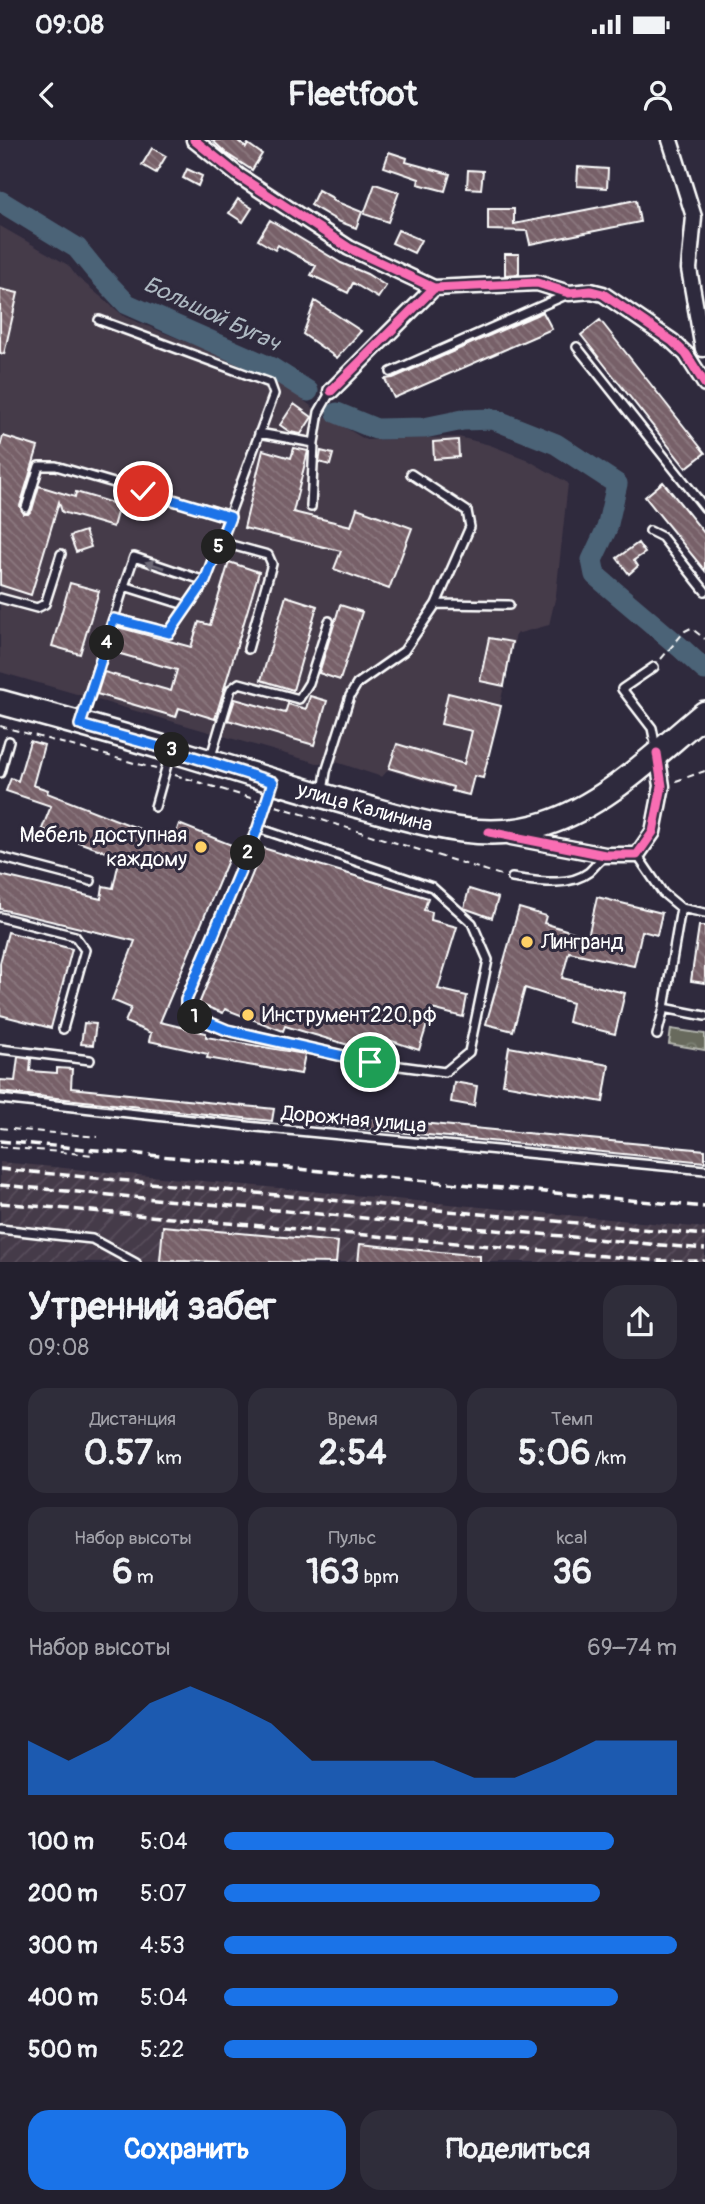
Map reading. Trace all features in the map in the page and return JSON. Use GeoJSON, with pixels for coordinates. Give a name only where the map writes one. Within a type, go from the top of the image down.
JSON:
{"type":"FeatureCollection","features":[{"type":"Feature","properties":{"kind":"main road","name":"улица Калинина"},"geometry":{"type":"LineString","coordinates":[[0,702],[76,735],[171,750],[210,762],[270,792],[323,795],[446,829],[489,832],[517,832],[584,808],[705,713]]}},
{"type":"Feature","properties":{"kind":"street"},"geometry":{"type":"LineString","coordinates":[[194,140],[239,176],[349,248],[433,288],[537,283],[569,293],[590,291],[613,299],[672,341],[686,354],[705,384]]}},
{"type":"Feature","properties":{"kind":"street"},"geometry":{"type":"LineString","coordinates":[[670,140],[694,217],[689,269],[704,349],[686,354]]}},
{"type":"Feature","properties":{"kind":"street"},"geometry":{"type":"LineString","coordinates":[[331,391],[433,288]]}},
{"type":"Feature","properties":{"kind":"street"},"geometry":{"type":"LineString","coordinates":[[489,832],[605,855],[636,855],[653,832],[662,786],[657,753]]}},
{"type":"Feature","properties":{"kind":"lane"},"geometry":{"type":"LineString","coordinates":[[391,372],[569,293]]}},
{"type":"Feature","properties":{"kind":"lane"},"geometry":{"type":"LineString","coordinates":[[99,320],[270,383],[274,394],[205,581],[169,633],[114,619]]}},
{"type":"Feature","properties":{"kind":"lane"},"geometry":{"type":"LineString","coordinates":[[577,347],[705,508]]}},
{"type":"Feature","properties":{"kind":"lane"},"geometry":{"type":"LineString","coordinates":[[311,507],[314,443],[319,412],[331,391]]}},
{"type":"Feature","properties":{"kind":"lane"},"geometry":{"type":"LineString","coordinates":[[259,433],[314,443]]}},
{"type":"Feature","properties":{"kind":"lane"},"geometry":{"type":"LineString","coordinates":[[26,508],[38,466],[57,466],[230,517]]}},
{"type":"Feature","properties":{"kind":"lane"},"geometry":{"type":"LineString","coordinates":[[323,795],[326,772],[350,696],[357,684],[404,651],[436,604],[470,527],[467,511],[411,474]]}},
{"type":"Feature","properties":{"kind":"lane"},"geometry":{"type":"LineString","coordinates":[[650,531],[662,537],[705,591]]}},
{"type":"Feature","properties":{"kind":"lane"},"geometry":{"type":"LineString","coordinates":[[220,542],[268,555],[272,564],[248,649]]}},
{"type":"Feature","properties":{"kind":"lane"},"geometry":{"type":"LineString","coordinates":[[0,598],[37,608],[45,604],[61,554]]}},
{"type":"Feature","properties":{"kind":"lane"},"geometry":{"type":"LineString","coordinates":[[76,735],[134,557],[205,581]]}},
{"type":"Feature","properties":{"kind":"lane"},"geometry":{"type":"LineString","coordinates":[[124,586],[188,606]]}},
{"type":"Feature","properties":{"kind":"lane"},"geometry":{"type":"LineString","coordinates":[[436,604],[509,605]]}},
{"type":"Feature","properties":{"kind":"lane"},"geometry":{"type":"LineString","coordinates":[[210,762],[231,689],[239,683],[299,699],[309,683],[329,621]]}},
{"type":"Feature","properties":{"kind":"lane"},"geometry":{"type":"LineString","coordinates":[[654,667],[622,690],[652,728],[657,753]]}},
{"type":"Feature","properties":{"kind":"lane"},"geometry":{"type":"LineString","coordinates":[[0,773],[9,741]]}},
{"type":"Feature","properties":{"kind":"lane"},"geometry":{"type":"LineString","coordinates":[[155,807],[171,750]]}},
{"type":"Feature","properties":{"kind":"lane"},"geometry":{"type":"LineString","coordinates":[[258,828],[432,887],[472,923],[488,960],[470,1052],[445,1072],[370,1062],[227,1030],[186,1013],[186,1000],[258,828],[270,792]]}},
{"type":"Feature","properties":{"kind":"lane"},"geometry":{"type":"LineString","coordinates":[[512,878],[550,882],[572,880],[587,873],[605,855]]}},
{"type":"Feature","properties":{"kind":"lane"},"geometry":{"type":"LineString","coordinates":[[636,855],[670,900],[681,908],[705,914]]}},
{"type":"Feature","properties":{"kind":"lane"},"geometry":{"type":"LineString","coordinates":[[0,857],[91,881]]}},
{"type":"Feature","properties":{"kind":"lane"},"geometry":{"type":"LineString","coordinates":[[657,1035],[681,908]]}},
{"type":"Feature","properties":{"kind":"lane"},"geometry":{"type":"LineString","coordinates":[[0,917],[75,936],[85,950],[63,1030]]}},
{"type":"Feature","properties":{"kind":"lane"},"geometry":{"type":"LineString","coordinates":[[664,1008],[705,1016]]}},
{"type":"Feature","properties":{"kind":"lane"},"geometry":{"type":"LineString","coordinates":[[0,1049],[90,1060]]}},
{"type":"Feature","properties":{"kind":"lane","name":"Дорожная улица"},"geometry":{"type":"LineString","coordinates":[[0,1099],[256,1127],[705,1170]]}},
{"type":"Feature","properties":{"kind":"lane"},"geometry":{"type":"LineString","coordinates":[[0,1229],[92,1238],[136,1262]]}},
{"type":"Feature","properties":{"kind":"path"},"geometry":{"type":"LineString","coordinates":[[660,660],[685,631],[691,628],[705,639]]}},
{"type":"Feature","properties":{"kind":"path"},"geometry":{"type":"LineString","coordinates":[[0,726],[76,735]]}},
{"type":"Feature","properties":{"kind":"path"},"geometry":{"type":"LineString","coordinates":[[662,786],[705,771]]}},
{"type":"Feature","properties":{"kind":"path"},"geometry":{"type":"LineString","coordinates":[[270,792],[512,878]]}},
{"type":"Feature","properties":{"kind":"path"},"geometry":{"type":"LineString","coordinates":[[0,1128],[97,1137]]}},
{"type":"Feature","properties":{"kind":"path"},"geometry":{"type":"LineString","coordinates":[[0,1147],[95,1156]]}},
{"type":"Feature","properties":{"kind":"shaded area"},"geometry":{"type":"Polygon","coordinates":[[[0,226],[68,265],[77,277],[125,317],[271,376],[319,412],[366,440],[459,437],[526,459],[568,483],[556,595],[549,625],[516,634],[483,778],[474,778],[469,795],[388,770],[382,777],[336,762],[317,763],[0,672],[0,226]]]}},
{"type":"Feature","properties":{"kind":"shaded area"},"geometry":{"type":"Polygon","coordinates":[[[0,1162],[705,1228],[705,1262],[0,1262],[0,1162]]]}},
{"type":"Feature","properties":{"kind":"green space"},"geometry":{"type":"Polygon","coordinates":[[[671,1029],[705,1034],[705,1050],[669,1044],[671,1029]]]}},
{"type":"Feature","properties":{"kind":"building"},"geometry":{"type":"Polygon","coordinates":[[[212,140],[237,140],[246,148],[248,144],[262,154],[252,170],[227,154],[212,140]]]}},
{"type":"Feature","properties":{"kind":"building"},"geometry":{"type":"Polygon","coordinates":[[[152,148],[166,156],[156,173],[142,165],[152,148]]]}},
{"type":"Feature","properties":{"kind":"building"},"geometry":{"type":"Polygon","coordinates":[[[389,152],[407,158],[406,162],[450,174],[445,191],[418,184],[419,179],[384,167],[389,152]]]}},
{"type":"Feature","properties":{"kind":"building"},"geometry":{"type":"Polygon","coordinates":[[[578,167],[608,169],[607,188],[577,186],[578,167]]]}},
{"type":"Feature","properties":{"kind":"building"},"geometry":{"type":"Polygon","coordinates":[[[187,169],[202,176],[198,186],[183,178],[187,169]]]}},
{"type":"Feature","properties":{"kind":"building"},"geometry":{"type":"Polygon","coordinates":[[[468,170],[483,171],[481,189],[467,188],[468,170]]]}},
{"type":"Feature","properties":{"kind":"building"},"geometry":{"type":"Polygon","coordinates":[[[375,184],[399,192],[388,222],[364,214],[375,184]]]}},
{"type":"Feature","properties":{"kind":"building"},"geometry":{"type":"Polygon","coordinates":[[[318,190],[333,198],[332,200],[362,212],[356,228],[311,205],[318,190]]]}},
{"type":"Feature","properties":{"kind":"building"},"geometry":{"type":"Polygon","coordinates":[[[238,199],[252,208],[243,222],[229,213],[238,199]]]}},
{"type":"Feature","properties":{"kind":"building"},"geometry":{"type":"Polygon","coordinates":[[[636,200],[640,222],[530,244],[527,231],[488,230],[488,209],[514,209],[514,224],[636,200]]]}},
{"type":"Feature","properties":{"kind":"building"},"geometry":{"type":"Polygon","coordinates":[[[270,220],[341,263],[386,286],[378,298],[353,283],[348,293],[311,275],[316,266],[278,245],[275,250],[258,240],[270,220]]]}},
{"type":"Feature","properties":{"kind":"building"},"geometry":{"type":"Polygon","coordinates":[[[398,230],[421,240],[414,253],[392,243],[398,230]]]}},
{"type":"Feature","properties":{"kind":"building"},"geometry":{"type":"Polygon","coordinates":[[[505,254],[519,254],[519,274],[505,275],[505,254]]]}},
{"type":"Feature","properties":{"kind":"building"},"geometry":{"type":"Polygon","coordinates":[[[0,289],[18,293],[4,354],[0,353],[0,289]]]}},
{"type":"Feature","properties":{"kind":"building"},"geometry":{"type":"Polygon","coordinates":[[[315,301],[361,331],[337,358],[303,334],[315,301]]]}},
{"type":"Feature","properties":{"kind":"building"},"geometry":{"type":"Polygon","coordinates":[[[543,312],[552,329],[394,398],[385,379],[393,378],[543,312]]]}},
{"type":"Feature","properties":{"kind":"building"},"geometry":{"type":"Polygon","coordinates":[[[600,320],[705,453],[686,468],[581,335],[600,320]]]}},
{"type":"Feature","properties":{"kind":"building"},"geometry":{"type":"Polygon","coordinates":[[[294,404],[312,417],[301,434],[290,432],[280,425],[294,404]]]}},
{"type":"Feature","properties":{"kind":"building"},"geometry":{"type":"Polygon","coordinates":[[[3,436],[38,447],[20,506],[24,514],[32,510],[39,486],[75,497],[76,492],[119,505],[113,527],[62,512],[59,502],[31,595],[0,585],[0,447],[3,436]]]}},
{"type":"Feature","properties":{"kind":"building"},"geometry":{"type":"Polygon","coordinates":[[[458,440],[459,457],[434,459],[433,442],[458,440]]]}},
{"type":"Feature","properties":{"kind":"building"},"geometry":{"type":"Polygon","coordinates":[[[294,448],[308,451],[293,512],[351,526],[357,508],[412,528],[389,589],[334,569],[341,551],[244,528],[263,450],[291,458],[294,448]]]}},
{"type":"Feature","properties":{"kind":"building"},"geometry":{"type":"Polygon","coordinates":[[[321,451],[333,454],[330,465],[319,462],[321,451]]]}},
{"type":"Feature","properties":{"kind":"building"},"geometry":{"type":"Polygon","coordinates":[[[663,482],[705,534],[705,571],[645,497],[663,482]]]}},
{"type":"Feature","properties":{"kind":"building"},"geometry":{"type":"Polygon","coordinates":[[[85,531],[91,547],[76,552],[70,536],[85,531]]]}},
{"type":"Feature","properties":{"kind":"building"},"geometry":{"type":"Polygon","coordinates":[[[638,543],[645,553],[634,560],[638,566],[629,574],[617,558],[638,543]]]}},
{"type":"Feature","properties":{"kind":"building"},"geometry":{"type":"Polygon","coordinates":[[[229,562],[259,572],[215,719],[179,708],[176,717],[97,694],[104,672],[171,691],[177,670],[110,651],[118,627],[191,647],[199,622],[210,625],[229,562]]]}},
{"type":"Feature","properties":{"kind":"building"},"geometry":{"type":"Polygon","coordinates":[[[70,583],[99,591],[80,654],[52,646],[70,583]]]}},
{"type":"Feature","properties":{"kind":"building"},"geometry":{"type":"Polygon","coordinates":[[[286,596],[317,606],[293,690],[261,680],[286,596]]]}},
{"type":"Feature","properties":{"kind":"building"},"geometry":{"type":"Polygon","coordinates":[[[340,605],[362,612],[340,680],[319,673],[340,605]]]}},
{"type":"Feature","properties":{"kind":"building"},"geometry":{"type":"Polygon","coordinates":[[[489,638],[512,642],[504,686],[480,681],[489,638]]]}},
{"type":"Feature","properties":{"kind":"building"},"geometry":{"type":"Polygon","coordinates":[[[448,693],[501,706],[483,778],[474,776],[469,795],[452,791],[453,787],[389,768],[397,744],[464,764],[472,731],[441,724],[448,693]]]}},
{"type":"Feature","properties":{"kind":"building"},"geometry":{"type":"Polygon","coordinates":[[[310,696],[327,701],[314,745],[228,720],[235,699],[285,713],[288,704],[306,709],[310,696]]]}},
{"type":"Feature","properties":{"kind":"building"},"geometry":{"type":"Polygon","coordinates":[[[30,741],[44,745],[33,785],[48,790],[47,793],[173,842],[179,824],[234,846],[160,1022],[206,1033],[206,1037],[305,1054],[301,1074],[207,1058],[208,1054],[149,1041],[151,1033],[125,1022],[131,1008],[112,1000],[135,941],[0,909],[0,875],[101,899],[103,886],[113,888],[120,857],[42,829],[51,806],[6,791],[11,778],[18,781],[30,741]]]}},
{"type":"Feature","properties":{"kind":"building"},"geometry":{"type":"Polygon","coordinates":[[[263,848],[428,898],[424,910],[432,912],[431,920],[457,927],[438,989],[467,996],[463,1017],[432,1009],[419,1050],[380,1037],[375,1053],[285,1026],[283,1031],[225,1009],[223,1013],[199,1004],[263,848]]]}},
{"type":"Feature","properties":{"kind":"building"},"geometry":{"type":"Polygon","coordinates":[[[469,889],[498,898],[492,918],[464,908],[469,889]]]}},
{"type":"Feature","properties":{"kind":"building"},"geometry":{"type":"Polygon","coordinates":[[[597,897],[662,913],[657,935],[642,931],[634,966],[569,952],[562,978],[625,993],[615,1034],[568,1022],[572,1003],[525,988],[513,1031],[486,1024],[519,908],[546,916],[544,923],[588,937],[597,897]]]}},
{"type":"Feature","properties":{"kind":"building"},"geometry":{"type":"Polygon","coordinates":[[[699,926],[705,926],[705,983],[691,981],[699,926]]]}},
{"type":"Feature","properties":{"kind":"building"},"geometry":{"type":"Polygon","coordinates":[[[8,932],[72,949],[51,1028],[0,1015],[0,963],[8,932]]]}},
{"type":"Feature","properties":{"kind":"building"},"geometry":{"type":"Polygon","coordinates":[[[84,1023],[96,1024],[93,1045],[81,1044],[84,1023]]]}},
{"type":"Feature","properties":{"kind":"building"},"geometry":{"type":"Polygon","coordinates":[[[509,1047],[609,1065],[603,1102],[503,1084],[509,1047]]]}},
{"type":"Feature","properties":{"kind":"building"},"geometry":{"type":"Polygon","coordinates":[[[18,1057],[31,1059],[30,1071],[57,1073],[57,1068],[72,1069],[71,1088],[274,1109],[272,1121],[0,1092],[0,1080],[15,1081],[18,1057]]]}},
{"type":"Feature","properties":{"kind":"building"},"geometry":{"type":"Polygon","coordinates":[[[454,1082],[477,1086],[474,1106],[451,1102],[454,1082]]]}},
{"type":"Feature","properties":{"kind":"building"},"geometry":{"type":"Polygon","coordinates":[[[316,1113],[705,1150],[705,1162],[315,1124],[316,1113]]]}},
{"type":"Feature","properties":{"kind":"building"},"geometry":{"type":"Polygon","coordinates":[[[163,1226],[338,1242],[336,1262],[160,1261],[163,1226]]]}},
{"type":"Feature","properties":{"kind":"building"},"geometry":{"type":"Polygon","coordinates":[[[360,1244],[480,1256],[480,1262],[358,1262],[360,1244]]]}},
{"type":"Feature","properties":{"kind":"waterway","name":"Большой Бугач"},"geometry":{"type":"LineString","coordinates":[[0,201],[77,248],[127,304],[272,368],[308,391]]}},
{"type":"Feature","properties":{"kind":"waterway"},"geometry":{"type":"LineString","coordinates":[[337,413],[376,429],[424,428],[463,420],[493,419],[556,444],[617,484],[607,528],[592,560],[595,575],[705,670]]}},
{"type":"Feature","properties":{"kind":"railway"},"geometry":{"type":"LineString","coordinates":[[0,1141],[705,1207]]}},
{"type":"Feature","properties":{"kind":"railway"},"geometry":{"type":"LineString","coordinates":[[0,1169],[705,1235]]}},
{"type":"Feature","properties":{"kind":"railway"},"geometry":{"type":"LineString","coordinates":[[0,1185],[705,1249]]}},
{"type":"Feature","properties":{"kind":"railway"},"geometry":{"type":"LineString","coordinates":[[0,1203],[661,1261],[705,1261]]}},
{"type":"Feature","properties":{"kind":"cycle path"},"geometry":{"type":"LineString","coordinates":[[194,140],[239,176],[349,248],[434,288]]}},
{"type":"Feature","properties":{"kind":"cycle path"},"geometry":{"type":"LineString","coordinates":[[331,391],[434,288],[537,283],[569,293],[591,291],[603,294],[672,341],[686,354],[705,384]]}},
{"type":"Feature","properties":{"kind":"cycle path"},"geometry":{"type":"LineString","coordinates":[[489,832],[605,855],[637,855],[653,832],[662,786],[657,753]]}},
{"type":"Feature","properties":{"kind":"place","name":"Мебель доступная каждому"},"geometry":{"type":"Point","coordinates":[201,847]}},
{"type":"Feature","properties":{"kind":"place","name":"Лингранд"},"geometry":{"type":"Point","coordinates":[527,942]}},
{"type":"Feature","properties":{"kind":"place","name":"Инструмент220.рф"},"geometry":{"type":"Point","coordinates":[248,1015]}},
{"type":"Feature","properties":{"kind":"route"},"geometry":{"type":"LineString","coordinates":[[143,491],[230,517],[205,581],[169,633],[114,619],[80,725],[273,782],[258,828],[186,1000],[186,1013],[227,1030],[370,1062]]}}]}
